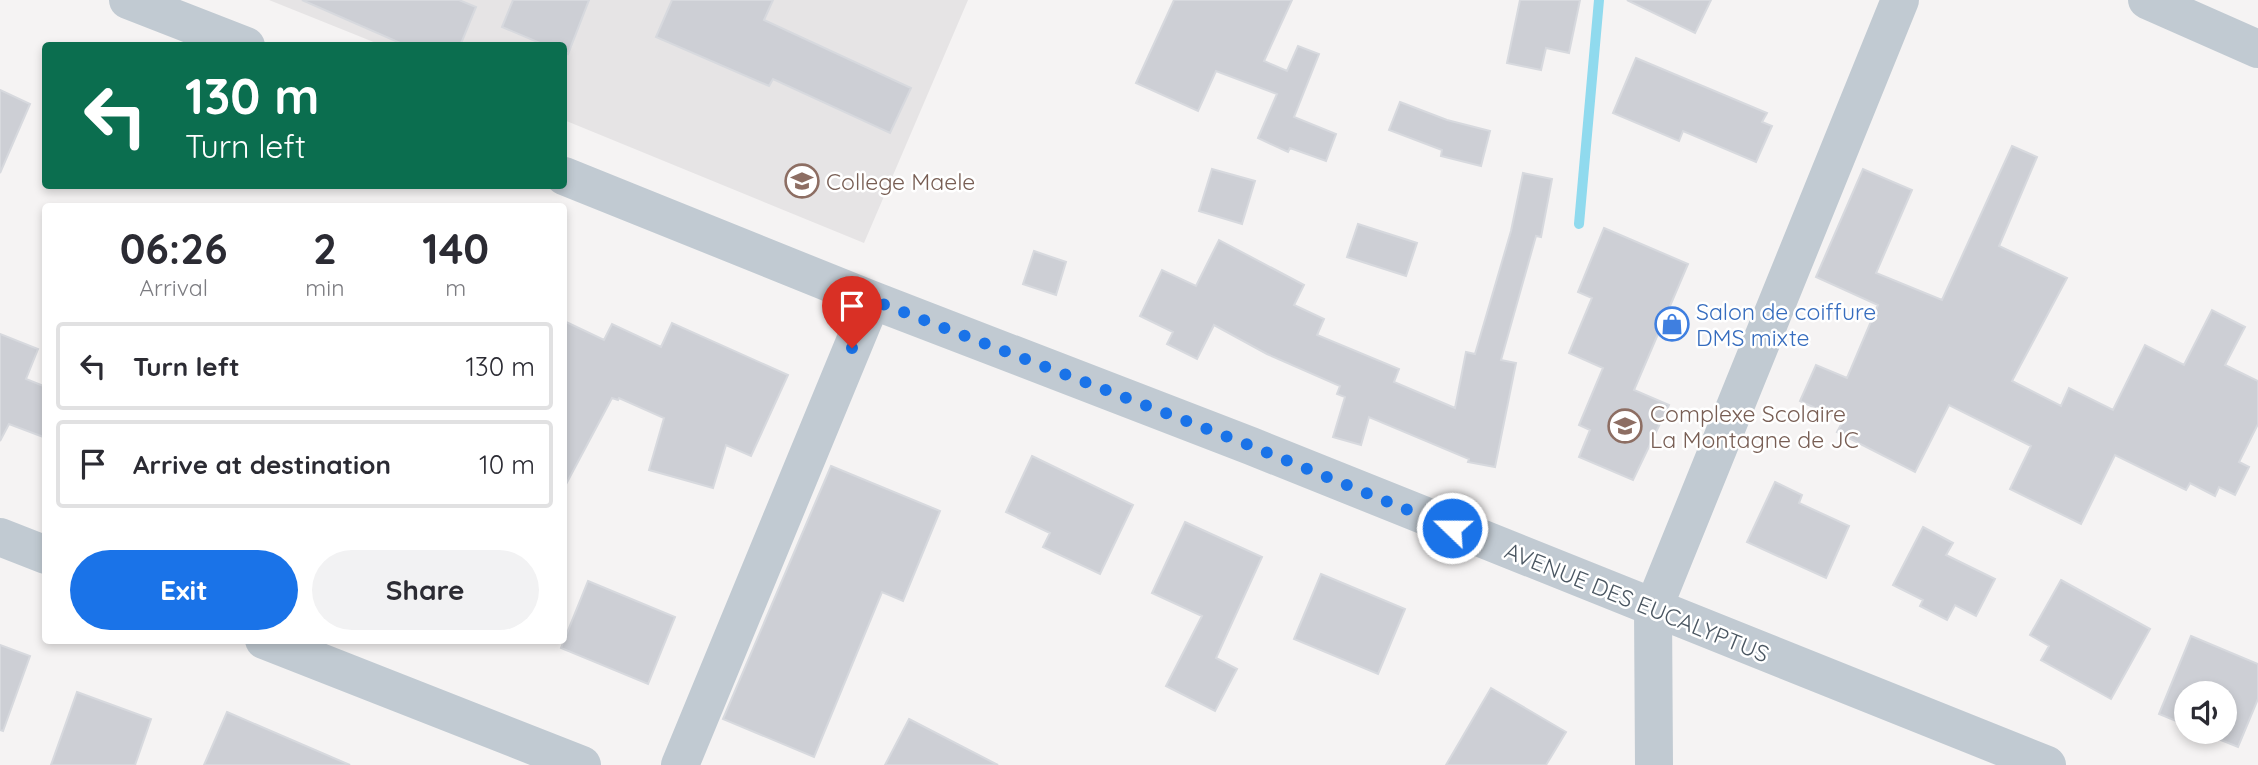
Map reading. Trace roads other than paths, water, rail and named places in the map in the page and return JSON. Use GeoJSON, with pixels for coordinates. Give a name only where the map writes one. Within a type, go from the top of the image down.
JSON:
{"type":"FeatureCollection","features":[{"type":"Feature","properties":{"kind":"street"},"geometry":{"type":"LineString","coordinates":[[128,0],[236,42]]}},
{"type":"Feature","properties":{"kind":"street"},"geometry":{"type":"LineString","coordinates":[[1654,765],[1653,609],[1900,0]]}},
{"type":"Feature","properties":{"kind":"street"},"geometry":{"type":"LineString","coordinates":[[2147,0],[2258,50]]}},
{"type":"Feature","properties":{"kind":"street","name":"AVENUE DES EUCALYPTUS"},"geometry":{"type":"LineString","coordinates":[[567,177],[872,300],[1251,446],[2047,765]]}},
{"type":"Feature","properties":{"kind":"street"},"geometry":{"type":"LineString","coordinates":[[680,765],[872,300]]}},
{"type":"Feature","properties":{"kind":"street"},"geometry":{"type":"LineString","coordinates":[[0,537],[42,553]]}},
{"type":"Feature","properties":{"kind":"street"},"geometry":{"type":"LineString","coordinates":[[274,644],[582,765]]}},
{"type":"Feature","properties":{"kind":"waterway"},"geometry":{"type":"LineString","coordinates":[[1579,224],[1599,0]]}},
{"type":"Feature","properties":{"kind":"place","name":"College Maele"},"geometry":{"type":"Point","coordinates":[802,181]}},
{"type":"Feature","properties":{"kind":"place","name":"Salon de coiffure DMS mixte"},"geometry":{"type":"Point","coordinates":[1672,324]}},
{"type":"Feature","properties":{"kind":"place","name":"Complexe Scolaire La Montagne de JC"},"geometry":{"type":"Point","coordinates":[1625,426]}}]}
